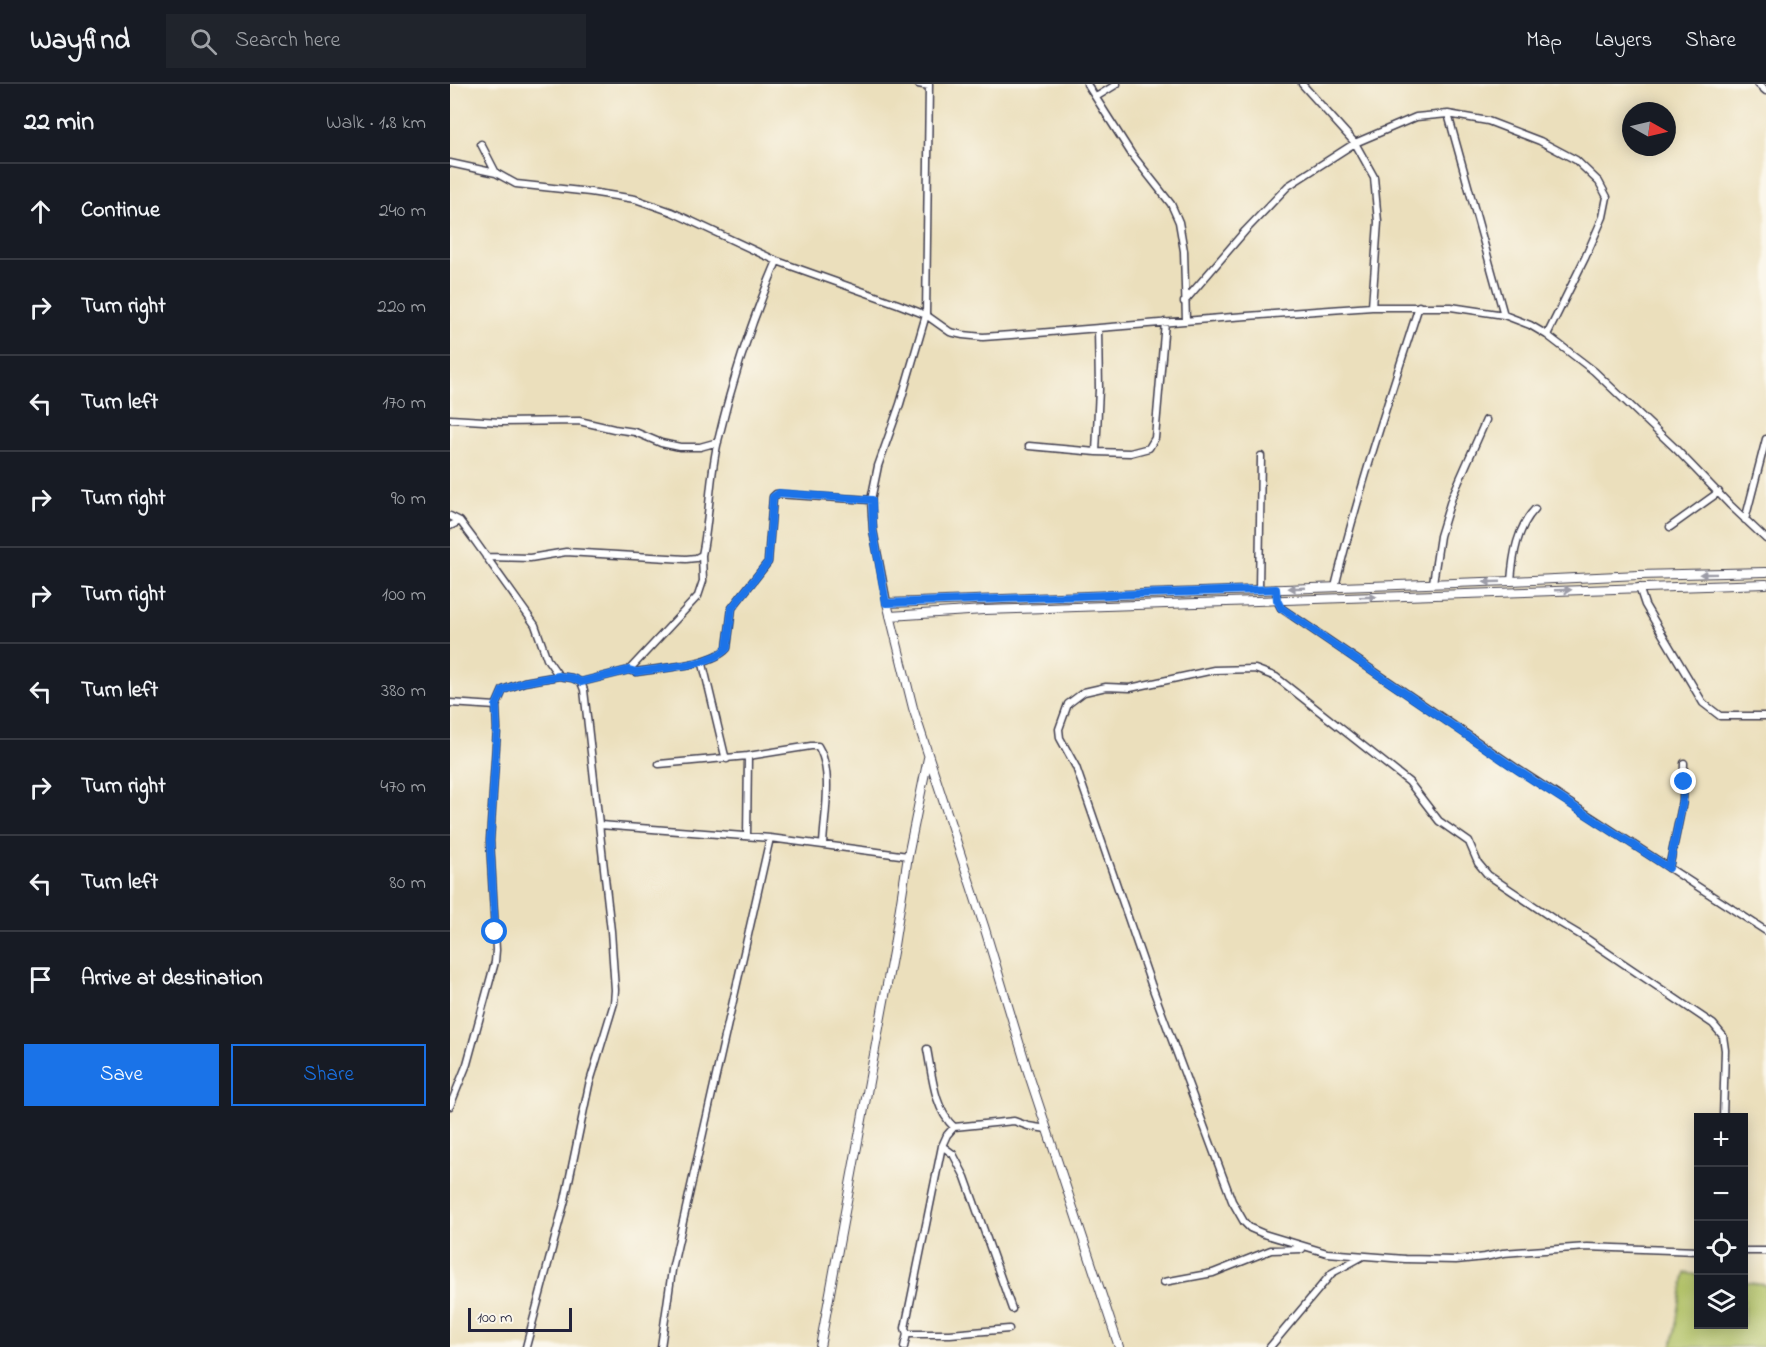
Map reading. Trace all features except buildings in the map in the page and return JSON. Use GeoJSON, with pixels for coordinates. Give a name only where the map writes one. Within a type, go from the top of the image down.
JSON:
{"type":"FeatureCollection","features":[{"type":"Feature","properties":{"kind":"street"},"geometry":{"type":"LineString","coordinates":[[918,84],[929,85],[926,315],[900,404],[878,466],[872,500],[873,530],[886,603],[913,708],[1119,1347]]}},
{"type":"Feature","properties":{"kind":"street"},"geometry":{"type":"LineString","coordinates":[[1087,84],[1131,153],[1171,204],[1179,222],[1184,251],[1186,321]]}},
{"type":"Feature","properties":{"kind":"street"},"geometry":{"type":"LineString","coordinates":[[1096,97],[1117,84]]}},
{"type":"Feature","properties":{"kind":"street"},"geometry":{"type":"LineString","coordinates":[[1302,84],[1355,143],[1374,177],[1378,222],[1372,307]]}},
{"type":"Feature","properties":{"kind":"street"},"geometry":{"type":"LineString","coordinates":[[1758,84],[1766,91]]}},
{"type":"Feature","properties":{"kind":"street"},"geometry":{"type":"LineString","coordinates":[[1184,302],[1245,231],[1288,186],[1355,143],[1416,117],[1448,114],[1488,122],[1540,141],[1576,160],[1599,182],[1607,197],[1604,217],[1547,335]]}},
{"type":"Feature","properties":{"kind":"street"},"geometry":{"type":"LineString","coordinates":[[1448,114],[1504,315]]}},
{"type":"Feature","properties":{"kind":"street"},"geometry":{"type":"LineString","coordinates":[[481,144],[496,173]]}},
{"type":"Feature","properties":{"kind":"street"},"geometry":{"type":"LineString","coordinates":[[450,163],[496,173],[516,184],[635,199],[672,212],[777,261],[926,315],[950,332],[983,337],[1372,307],[1450,307],[1504,315],[1530,325],[1547,335],[1594,371],[1766,539]]}},
{"type":"Feature","properties":{"kind":"street"},"geometry":{"type":"LineString","coordinates":[[629,670],[698,596],[703,581],[702,555],[718,442],[744,350],[777,261]]}},
{"type":"Feature","properties":{"kind":"street"},"geometry":{"type":"LineString","coordinates":[[1335,587],[1347,536],[1419,306]]}},
{"type":"Feature","properties":{"kind":"street"},"geometry":{"type":"LineString","coordinates":[[1029,446],[1130,453],[1149,448],[1155,438],[1165,322]]}},
{"type":"Feature","properties":{"kind":"street"},"geometry":{"type":"LineString","coordinates":[[1096,452],[1100,389],[1098,329]]}},
{"type":"Feature","properties":{"kind":"street"},"geometry":{"type":"LineString","coordinates":[[450,419],[501,422],[579,421],[635,432],[680,447],[700,447],[718,442]]}},
{"type":"Feature","properties":{"kind":"street"},"geometry":{"type":"LineString","coordinates":[[1433,583],[1440,536],[1452,497],[1486,420]]}},
{"type":"Feature","properties":{"kind":"street"},"geometry":{"type":"LineString","coordinates":[[1745,520],[1766,439]]}},
{"type":"Feature","properties":{"kind":"street"},"geometry":{"type":"LineString","coordinates":[[1259,590],[1261,456]]}},
{"type":"Feature","properties":{"kind":"street"},"geometry":{"type":"LineString","coordinates":[[1670,527],[1719,492]]}},
{"type":"Feature","properties":{"kind":"street"},"geometry":{"type":"LineString","coordinates":[[450,1106],[467,1064],[495,962],[490,841],[497,729],[496,706],[503,690],[524,682],[559,676],[581,682],[629,670],[636,672],[704,662],[723,653],[727,648],[732,608],[768,562],[773,497],[779,493],[872,500]]}},
{"type":"Feature","properties":{"kind":"street"},"geometry":{"type":"LineString","coordinates":[[1511,581],[1513,557],[1520,535],[1529,515],[1535,509]]}},
{"type":"Feature","properties":{"kind":"street"},"geometry":{"type":"LineString","coordinates":[[450,516],[460,521],[535,625],[547,659],[559,676]]}},
{"type":"Feature","properties":{"kind":"street"},"geometry":{"type":"LineString","coordinates":[[450,526],[460,521]]}},
{"type":"Feature","properties":{"kind":"street"},"geometry":{"type":"LineString","coordinates":[[486,557],[530,558],[566,552],[686,559],[702,555]]}},
{"type":"Feature","properties":{"kind":"street"},"geometry":{"type":"LineString","coordinates":[[886,603],[1766,572]]}},
{"type":"Feature","properties":{"kind":"street"},"geometry":{"type":"LineString","coordinates":[[890,616],[984,610],[1766,584]]}},
{"type":"Feature","properties":{"kind":"street"},"geometry":{"type":"LineString","coordinates":[[1639,588],[1645,605],[1703,703],[1720,716],[1766,716]]}},
{"type":"Feature","properties":{"kind":"street"},"geometry":{"type":"LineString","coordinates":[[1276,589],[1277,600],[1281,608],[1519,771],[1766,932]]}},
{"type":"Feature","properties":{"kind":"street"},"geometry":{"type":"LineString","coordinates":[[704,662],[727,759]]}},
{"type":"Feature","properties":{"kind":"street"},"geometry":{"type":"LineString","coordinates":[[1694,1251],[1587,1247],[1503,1253],[1456,1260],[1405,1259],[1327,1253],[1308,1249],[1250,1228],[1232,1201],[1151,984],[1076,767],[1060,738],[1059,729],[1068,704],[1084,692],[1106,687],[1130,688],[1214,670],[1255,669],[1276,677],[1409,782],[1439,821],[1469,842],[1478,863],[1488,875],[1713,1024],[1723,1036],[1725,1050],[1723,1113]]}},
{"type":"Feature","properties":{"kind":"street"},"geometry":{"type":"LineString","coordinates":[[526,1347],[565,1200],[589,1085],[614,1003],[611,931],[584,690],[581,682]]}},
{"type":"Feature","properties":{"kind":"street"},"geometry":{"type":"LineString","coordinates":[[450,703],[496,706]]}},
{"type":"Feature","properties":{"kind":"street"},"geometry":{"type":"LineString","coordinates":[[660,764],[727,759],[818,746],[823,754],[827,791],[823,845]]}},
{"type":"Feature","properties":{"kind":"street"},"geometry":{"type":"LineString","coordinates":[[820,1347],[928,755]]}},
{"type":"Feature","properties":{"kind":"street"},"geometry":{"type":"LineString","coordinates":[[747,836],[748,756]]}},
{"type":"Feature","properties":{"kind":"street"},"geometry":{"type":"LineString","coordinates":[[1669,868],[1683,801],[1684,763]]}},
{"type":"Feature","properties":{"kind":"street"},"geometry":{"type":"LineString","coordinates":[[600,825],[770,838],[908,856]]}},
{"type":"Feature","properties":{"kind":"street"},"geometry":{"type":"LineString","coordinates":[[661,1347],[672,1270],[770,838]]}},
{"type":"Feature","properties":{"kind":"street"},"geometry":{"type":"LineString","coordinates":[[927,1049],[940,1110],[954,1127]]}},
{"type":"Feature","properties":{"kind":"street"},"geometry":{"type":"LineString","coordinates":[[904,1347],[907,1334],[905,1328],[942,1146],[947,1135],[954,1127],[1014,1121],[1047,1129]]}},
{"type":"Feature","properties":{"kind":"street"},"geometry":{"type":"LineString","coordinates":[[942,1146],[953,1154],[965,1177],[1011,1309]]}},
{"type":"Feature","properties":{"kind":"street"},"geometry":{"type":"LineString","coordinates":[[1164,1282],[1213,1273],[1271,1250],[1308,1249]]}},
{"type":"Feature","properties":{"kind":"street"},"geometry":{"type":"LineString","coordinates":[[1748,1251],[1766,1251]]}},
{"type":"Feature","properties":{"kind":"street"},"geometry":{"type":"LineString","coordinates":[[1270,1347],[1332,1273],[1363,1256]]}},
{"type":"Feature","properties":{"kind":"street"},"geometry":{"type":"LineString","coordinates":[[907,1334],[950,1334],[1009,1329]]}},
{"type":"Feature","properties":{"kind":"green space"},"geometry":{"type":"Polygon","coordinates":[[[1685,1273],[1694,1274],[1694,1329],[1748,1329],[1748,1283],[1766,1285],[1766,1347],[1672,1347],[1685,1273]]]}},
{"type":"Feature","properties":{"kind":"route"},"geometry":{"type":"LineString","coordinates":[[495,932],[490,841],[497,729],[496,706],[503,690],[524,682],[559,676],[581,682],[629,670],[636,672],[704,662],[723,653],[727,648],[732,608],[768,562],[773,497],[779,493],[872,500],[873,530],[886,603],[1276,589],[1277,600],[1281,608],[1519,771],[1669,868],[1683,801],[1684,782]]}}]}
